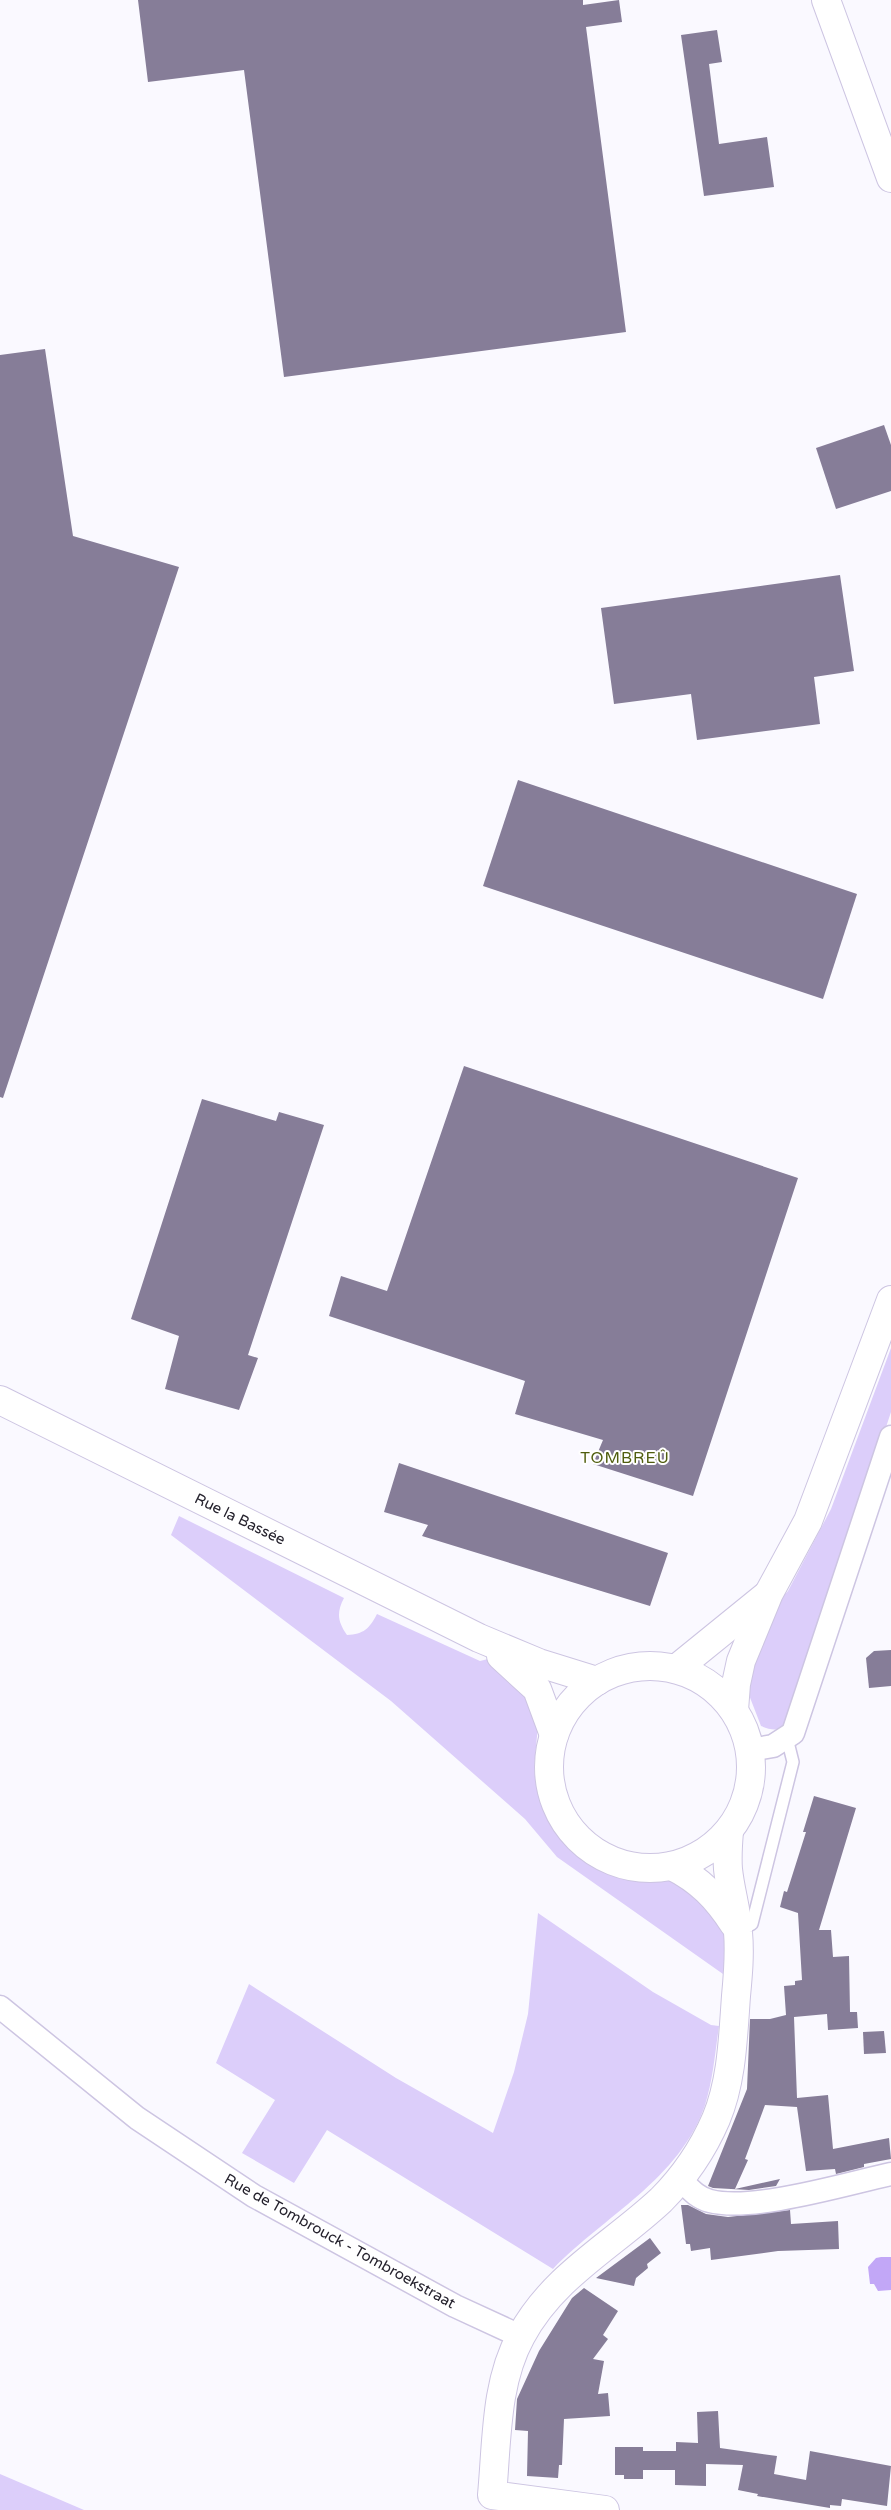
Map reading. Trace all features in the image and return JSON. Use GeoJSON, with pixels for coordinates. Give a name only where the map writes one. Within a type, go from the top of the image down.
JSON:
{"type":"FeatureCollection","features":[{"type":"Feature","properties":{"kind":"main road"},"geometry":{"type":"LineString","coordinates":[[826,0],[891,178]]}},
{"type":"Feature","properties":{"kind":"main road"},"geometry":{"type":"LineString","coordinates":[[734,1710],[736,1684],[741,1661],[769,1593],[808,1521],[891,1300]]}},
{"type":"Feature","properties":{"kind":"main road","name":"Rue la Bassée"},"geometry":{"type":"LineString","coordinates":[[0,1400],[479,1638],[539,1663],[597,1681]]}},
{"type":"Feature","properties":{"kind":"main road"},"geometry":{"type":"LineString","coordinates":[[676,1669],[769,1593]]}},
{"type":"Feature","properties":{"kind":"main road","name":"Rue la Bassée"},"geometry":{"type":"LineString","coordinates":[[479,1638],[537,1688],[554,1735]]}},
{"type":"Feature","properties":{"kind":"main road"},"geometry":{"type":"LineString","coordinates":[[656,1666],[676,1669],[702,1680],[718,1692],[734,1710],[746,1734],[750,1750],[749,1788],[741,1812],[728,1831],[703,1853],[672,1866],[645,1868],[626,1865],[594,1851],[574,1833],[563,1818],[551,1786],[549,1762],[554,1735],[563,1715],[574,1701],[597,1681],[614,1672],[631,1668],[656,1666]]}},
{"type":"Feature","properties":{"kind":"main road"},"geometry":{"type":"LineString","coordinates":[[605,2510],[492,2502],[499,2413],[505,2373],[520,2336],[540,2306],[560,2284],[661,2200],[680,2179],[705,2142],[722,2102],[733,2038],[738,1932],[728,1868],[728,1831]]}},
{"type":"Feature","properties":{"kind":"main road"},"geometry":{"type":"LineString","coordinates":[[672,1866],[699,1881],[716,1897],[738,1932]]}},
{"type":"Feature","properties":{"kind":"street"},"geometry":{"type":"LineString","coordinates":[[750,1750],[773,1746],[793,1733],[891,1437]]}},
{"type":"Feature","properties":{"kind":"street","name":"Rue de Tombrouck - Tombroekstraat"},"geometry":{"type":"LineString","coordinates":[[0,2007],[137,2118],[254,2196],[455,2306],[520,2336]]}},
{"type":"Feature","properties":{"kind":"street"},"geometry":{"type":"LineString","coordinates":[[680,2179],[694,2194],[702,2198],[709,2201],[731,2204],[755,2203],[891,2174]]}},
{"type":"Feature","properties":{"kind":"lane"},"geometry":{"type":"LineString","coordinates":[[738,1932],[752,1924],[793,1762],[787,1738]]}},
{"type":"Feature","properties":{"kind":"shaded area"},"geometry":{"type":"Polygon","coordinates":[[[891,1348],[891,1412],[788,1723],[779,1729],[761,1726],[749,1695],[748,1678],[774,1606],[788,1591],[831,1509],[891,1348]]]}},
{"type":"Feature","properties":{"kind":"shaded area"},"geometry":{"type":"Polygon","coordinates":[[[179,1516],[344,1598],[339,1617],[347,1635],[365,1630],[377,1614],[480,1661],[488,1659],[521,1680],[539,1714],[534,1769],[536,1784],[541,1801],[557,1833],[570,1849],[593,1864],[615,1873],[634,1878],[675,1877],[687,1882],[728,1937],[726,1967],[723,1974],[557,1857],[525,1819],[391,1701],[171,1535],[179,1516]]]}},
{"type":"Feature","properties":{"kind":"shaded area"},"geometry":{"type":"Polygon","coordinates":[[[538,1913],[653,1992],[711,2025],[719,2026],[708,2096],[693,2131],[678,2154],[639,2195],[553,2269],[327,2130],[294,2183],[242,2153],[275,2100],[216,2063],[249,1984],[396,2078],[493,2133],[514,2072],[528,2014],[538,1913]]]}},
{"type":"Feature","properties":{"kind":"shaded area"},"geometry":{"type":"Polygon","coordinates":[[[891,2257],[891,2290],[878,2291],[874,2284],[870,2284],[868,2267],[876,2258],[891,2257]]]}},
{"type":"Feature","properties":{"kind":"shaded area"},"geometry":{"type":"Polygon","coordinates":[[[0,2474],[84,2510],[0,2510],[0,2474]]]}},
{"type":"Feature","properties":{"kind":"building"},"geometry":{"type":"Polygon","coordinates":[[[138,0],[583,0],[583,5],[619,0],[622,22],[586,27],[626,332],[284,377],[244,70],[148,82],[138,0]]]}},
{"type":"Feature","properties":{"kind":"building"},"geometry":{"type":"Polygon","coordinates":[[[717,30],[722,62],[709,64],[719,144],[767,137],[774,187],[704,196],[681,35],[717,30]]]}},
{"type":"Feature","properties":{"kind":"building"},"geometry":{"type":"Polygon","coordinates":[[[45,349],[73,536],[179,567],[3,1098],[0,1097],[0,355],[45,349]]]}},
{"type":"Feature","properties":{"kind":"building"},"geometry":{"type":"Polygon","coordinates":[[[884,425],[891,445],[891,491],[836,509],[816,448],[884,425]]]}},
{"type":"Feature","properties":{"kind":"building"},"geometry":{"type":"Polygon","coordinates":[[[840,575],[854,671],[814,677],[820,724],[697,740],[691,694],[614,704],[601,608],[840,575]]]}},
{"type":"Feature","properties":{"kind":"building"},"geometry":{"type":"Polygon","coordinates":[[[518,780],[857,894],[823,999],[483,886],[518,780]]]}},
{"type":"Feature","properties":{"kind":"building"},"geometry":{"type":"Polygon","coordinates":[[[464,1066],[798,1178],[693,1496],[593,1464],[603,1440],[515,1414],[525,1381],[329,1316],[341,1276],[387,1291],[464,1066]]]}},
{"type":"Feature","properties":{"kind":"building"},"geometry":{"type":"Polygon","coordinates":[[[202,1099],[276,1121],[279,1112],[324,1125],[248,1355],[258,1358],[239,1410],[165,1389],[179,1336],[131,1319],[202,1099]]]}},
{"type":"Feature","properties":{"kind":"building"},"geometry":{"type":"Polygon","coordinates":[[[399,1463],[668,1553],[650,1606],[422,1536],[428,1525],[384,1512],[399,1463]]]}},
{"type":"Feature","properties":{"kind":"building"},"geometry":{"type":"Polygon","coordinates":[[[891,1650],[891,1686],[869,1688],[866,1658],[874,1651],[891,1650]]]}},
{"type":"Feature","properties":{"kind":"building"},"geometry":{"type":"Polygon","coordinates":[[[814,1796],[856,1808],[819,1930],[831,1930],[833,1957],[849,1956],[850,2012],[857,2012],[858,2028],[828,2030],[827,2014],[794,2017],[797,2098],[828,2095],[833,2149],[889,2138],[891,2159],[864,2164],[864,2167],[836,2174],[835,2169],[806,2171],[797,2107],[765,2105],[745,2159],[748,2160],[735,2189],[780,2179],[776,2186],[749,2190],[713,2188],[708,2186],[747,2089],[750,2019],[770,2019],[786,2015],[784,1986],[795,1985],[795,1981],[802,1980],[798,1913],[780,1907],[784,1891],[787,1892],[806,1832],[803,1832],[814,1796]]]}},
{"type":"Feature","properties":{"kind":"building"},"geometry":{"type":"Polygon","coordinates":[[[884,2031],[886,2053],[864,2054],[863,2032],[884,2031]]]}},
{"type":"Feature","properties":{"kind":"building"},"geometry":{"type":"Polygon","coordinates":[[[681,2205],[688,2205],[706,2214],[728,2217],[790,2210],[791,2224],[838,2221],[839,2249],[778,2251],[711,2260],[710,2248],[691,2251],[690,2244],[686,2244],[681,2205]]]}},
{"type":"Feature","properties":{"kind":"building"},"geometry":{"type":"Polygon","coordinates":[[[650,2238],[661,2253],[647,2264],[648,2268],[636,2278],[634,2286],[596,2278],[650,2238]]]}},
{"type":"Feature","properties":{"kind":"building"},"geometry":{"type":"Polygon","coordinates":[[[584,2288],[618,2311],[603,2335],[608,2339],[593,2359],[604,2361],[598,2394],[608,2393],[610,2416],[564,2419],[562,2465],[559,2465],[558,2478],[527,2476],[528,2431],[515,2430],[517,2399],[539,2351],[572,2298],[584,2288]]]}},
{"type":"Feature","properties":{"kind":"building"},"geometry":{"type":"Polygon","coordinates":[[[718,2411],[720,2448],[777,2456],[774,2474],[806,2480],[810,2451],[891,2466],[887,2506],[842,2499],[841,2506],[830,2505],[830,2508],[757,2496],[758,2494],[738,2490],[743,2465],[706,2464],[706,2486],[675,2485],[675,2470],[643,2470],[643,2479],[624,2479],[624,2475],[615,2475],[615,2447],[643,2447],[643,2451],[676,2451],[676,2442],[698,2443],[697,2412],[718,2411]]]}},
{"type":"Feature","properties":{"kind":"district","name":"TOMBREÛ"},"geometry":{"type":"Point","coordinates":[625,1458]}}]}
